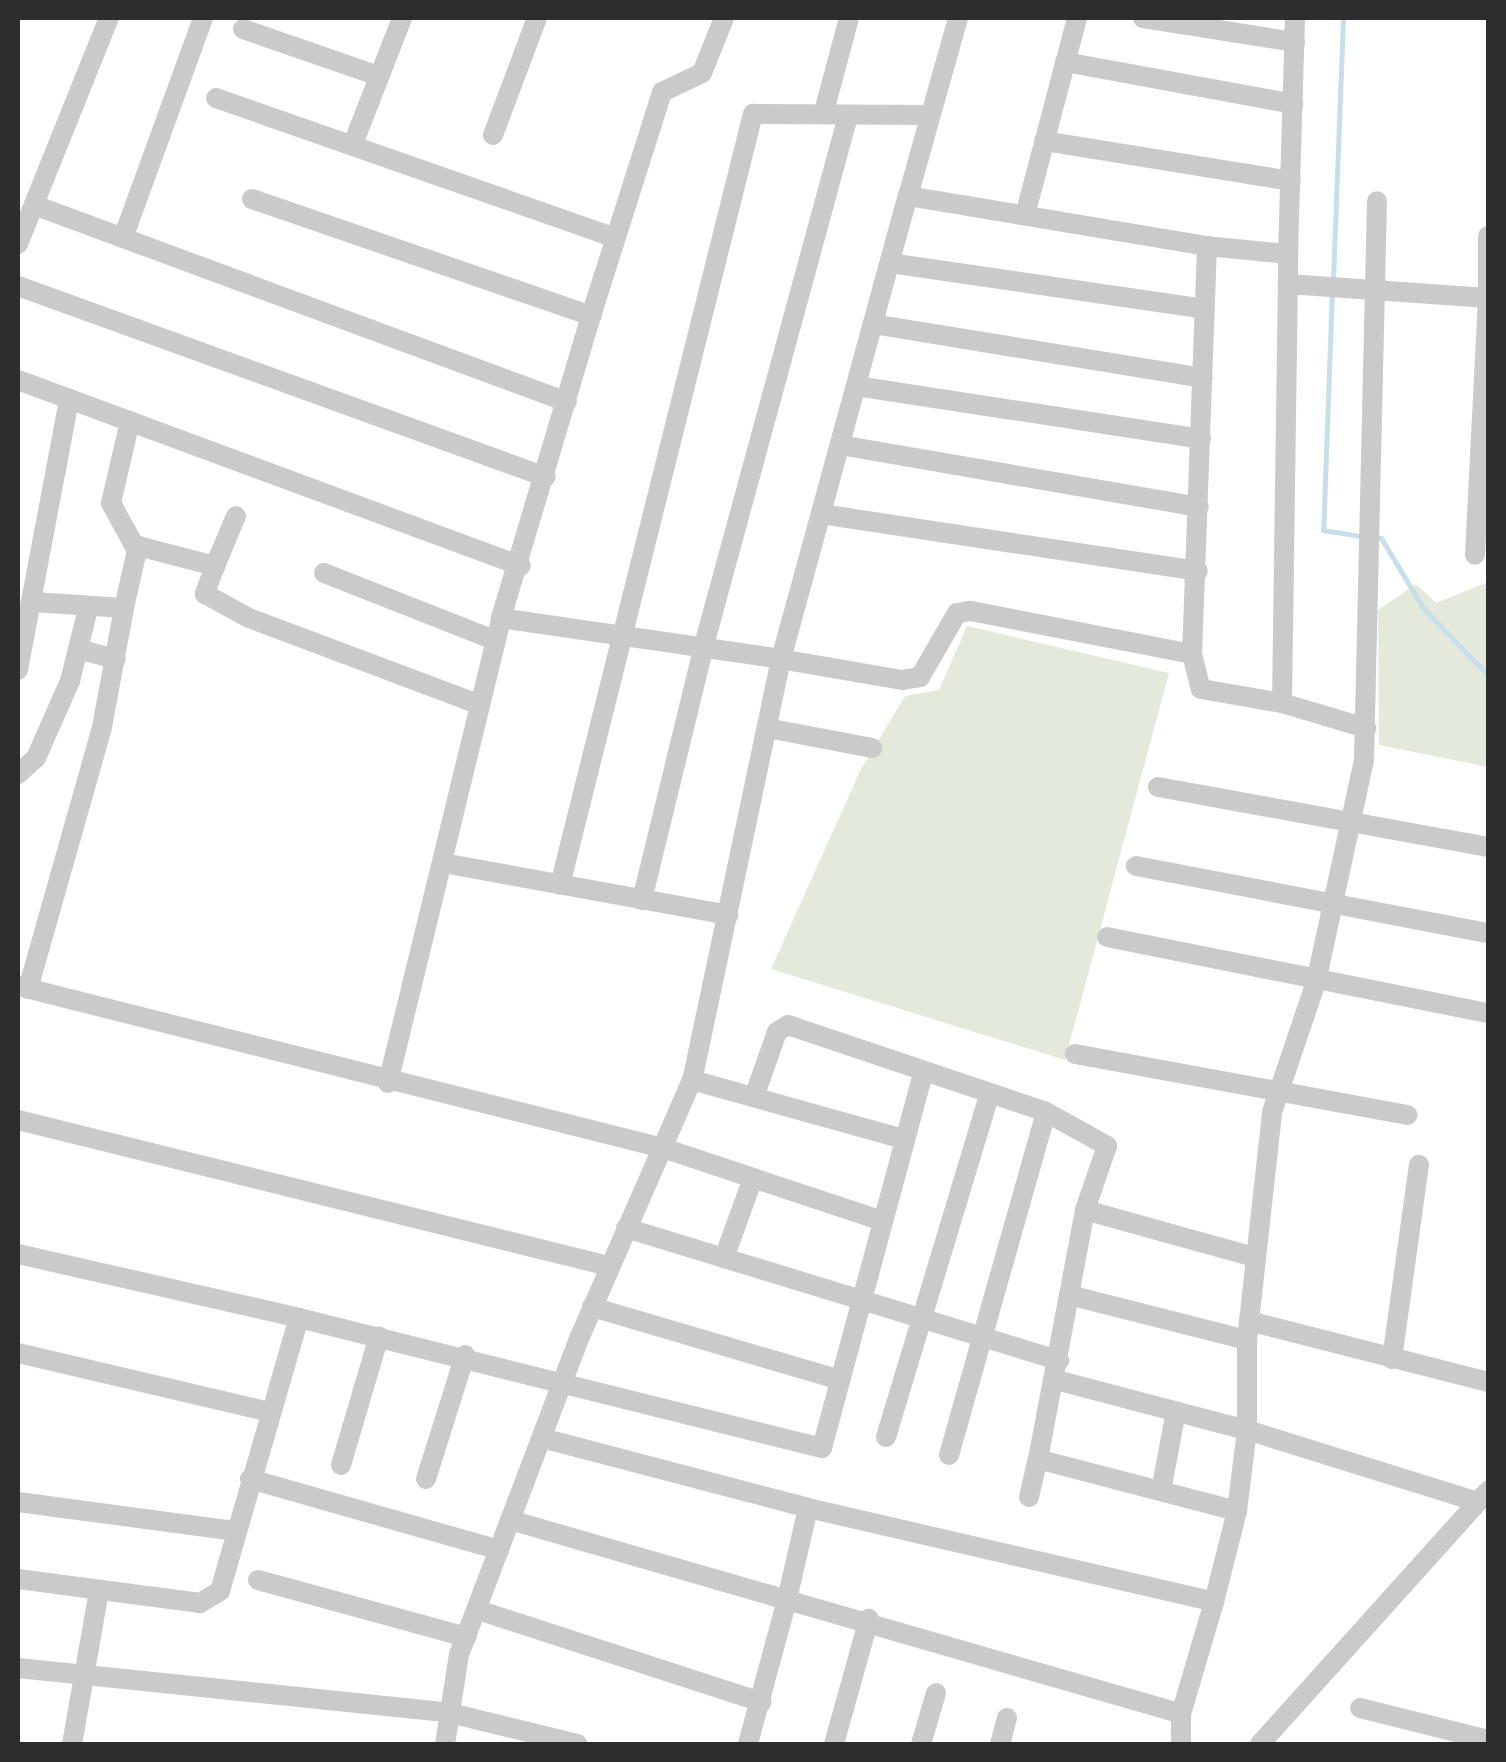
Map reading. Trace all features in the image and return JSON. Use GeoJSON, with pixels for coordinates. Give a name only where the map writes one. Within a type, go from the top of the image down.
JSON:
{"type":"FeatureCollection","features":[{"type":"Feature","properties":{"kind":"street"},"geometry":{"type":"LineString","coordinates":[[18,244],[109,18]]}},
{"type":"Feature","properties":{"kind":"street"},"geometry":{"type":"LineString","coordinates":[[123,238],[203,18]]}},
{"type":"Feature","properties":{"kind":"street"},"geometry":{"type":"LineString","coordinates":[[492,134],[537,18]]}},
{"type":"Feature","properties":{"kind":"street"},"geometry":{"type":"LineString","coordinates":[[388,1083],[494,640],[520,566],[614,236],[662,92],[702,73],[724,18]]}},
{"type":"Feature","properties":{"kind":"street"},"geometry":{"type":"LineString","coordinates":[[826,104],[849,18]]}},
{"type":"Feature","properties":{"kind":"street"},"geometry":{"type":"LineString","coordinates":[[445,1744],[466,1638],[592,1307],[692,1080],[781,659],[958,18]]}},
{"type":"Feature","properties":{"kind":"street"},"geometry":{"type":"LineString","coordinates":[[1025,216],[1077,18]]}},
{"type":"Feature","properties":{"kind":"street"},"geometry":{"type":"LineString","coordinates":[[1144,18],[1294,42]]}},
{"type":"Feature","properties":{"kind":"street"},"geometry":{"type":"LineString","coordinates":[[1282,703],[1295,18]]}},
{"type":"Feature","properties":{"kind":"street"},"geometry":{"type":"LineString","coordinates":[[353,144],[396,19]]}},
{"type":"Feature","properties":{"kind":"street"},"geometry":{"type":"LineString","coordinates":[[244,29],[379,76]]}},
{"type":"Feature","properties":{"kind":"street"},"geometry":{"type":"LineString","coordinates":[[1065,62],[1293,104]]}},
{"type":"Feature","properties":{"kind":"street"},"geometry":{"type":"LineString","coordinates":[[216,98],[614,236]]}},
{"type":"Feature","properties":{"kind":"street"},"geometry":{"type":"LineString","coordinates":[[560,885],[619,630],[749,121],[763,110],[848,116],[930,115]]}},
{"type":"Feature","properties":{"kind":"street"},"geometry":{"type":"LineString","coordinates":[[642,900],[704,645],[848,116]]}},
{"type":"Feature","properties":{"kind":"street"},"geometry":{"type":"LineString","coordinates":[[1044,141],[1291,180]]}},
{"type":"Feature","properties":{"kind":"street"},"geometry":{"type":"LineString","coordinates":[[908,196],[1207,246],[1288,254]]}},
{"type":"Feature","properties":{"kind":"street"},"geometry":{"type":"LineString","coordinates":[[252,200],[591,316]]}},
{"type":"Feature","properties":{"kind":"street"},"geometry":{"type":"LineString","coordinates":[[1181,1744],[1181,1714],[1237,1511],[1247,1430],[1248,1331],[1272,1112],[1316,982],[1351,820],[1366,728],[1377,202]]}},
{"type":"Feature","properties":{"kind":"street"},"geometry":{"type":"LineString","coordinates":[[34,204],[567,402]]}},
{"type":"Feature","properties":{"kind":"street"},"geometry":{"type":"LineString","coordinates":[[1475,556],[1488,236]]}},
{"type":"Feature","properties":{"kind":"street"},"geometry":{"type":"LineString","coordinates":[[1207,246],[1192,654],[1202,689],[1282,703],[1366,728]]}},
{"type":"Feature","properties":{"kind":"street"},"geometry":{"type":"LineString","coordinates":[[890,262],[1205,309]]}},
{"type":"Feature","properties":{"kind":"street"},"geometry":{"type":"LineString","coordinates":[[1288,284],[1488,298]]}},
{"type":"Feature","properties":{"kind":"street"},"geometry":{"type":"LineString","coordinates":[[18,286],[546,477]]}},
{"type":"Feature","properties":{"kind":"street"},"geometry":{"type":"LineString","coordinates":[[873,324],[1203,378]]}},
{"type":"Feature","properties":{"kind":"street"},"geometry":{"type":"LineString","coordinates":[[18,380],[520,566]]}},
{"type":"Feature","properties":{"kind":"street"},"geometry":{"type":"LineString","coordinates":[[856,386],[1202,439]]}},
{"type":"Feature","properties":{"kind":"street"},"geometry":{"type":"LineString","coordinates":[[18,670],[69,399]]}},
{"type":"Feature","properties":{"kind":"street"},"geometry":{"type":"LineString","coordinates":[[130,421],[111,503],[135,547],[116,659],[23,988],[388,1083],[663,1148],[880,1220]]}},
{"type":"Feature","properties":{"kind":"street"},"geometry":{"type":"LineString","coordinates":[[840,445],[1200,506]]}},
{"type":"Feature","properties":{"kind":"street"},"geometry":{"type":"LineString","coordinates":[[821,514],[1198,570]]}},
{"type":"Feature","properties":{"kind":"street"},"geometry":{"type":"LineString","coordinates":[[236,516],[205,594],[210,598],[480,705]]}},
{"type":"Feature","properties":{"kind":"street"},"geometry":{"type":"LineString","coordinates":[[135,547],[214,566]]}},
{"type":"Feature","properties":{"kind":"street"},"geometry":{"type":"LineString","coordinates":[[324,572],[494,640]]}},
{"type":"Feature","properties":{"kind":"street"},"geometry":{"type":"LineString","coordinates":[[26,615],[124,608]]}},
{"type":"Feature","properties":{"kind":"street"},"geometry":{"type":"LineString","coordinates":[[18,774],[36,758],[78,649],[88,609]]}},
{"type":"Feature","properties":{"kind":"street"},"geometry":{"type":"LineString","coordinates":[[501,618],[619,630],[902,680],[920,677],[957,613],[970,611],[1192,654]]}},
{"type":"Feature","properties":{"kind":"street"},"geometry":{"type":"LineString","coordinates":[[78,649],[116,659]]}},
{"type":"Feature","properties":{"kind":"street"},"geometry":{"type":"LineString","coordinates":[[767,728],[872,748]]}},
{"type":"Feature","properties":{"kind":"street"},"geometry":{"type":"LineString","coordinates":[[1158,787],[1488,847]]}},
{"type":"Feature","properties":{"kind":"street"},"geometry":{"type":"LineString","coordinates":[[443,864],[728,914]]}},
{"type":"Feature","properties":{"kind":"street"},"geometry":{"type":"LineString","coordinates":[[1136,866],[1488,933]]}},
{"type":"Feature","properties":{"kind":"street"},"geometry":{"type":"LineString","coordinates":[[1107,937],[1316,982],[1488,1013]]}},
{"type":"Feature","properties":{"kind":"street"},"geometry":{"type":"LineString","coordinates":[[754,1097],[777,1032],[788,1025],[1046,1112],[1107,1146],[1085,1210],[1058,1370],[1029,1497]]}},
{"type":"Feature","properties":{"kind":"street"},"geometry":{"type":"LineString","coordinates":[[1075,1054],[1280,1097],[1406,1115]]}},
{"type":"Feature","properties":{"kind":"street"},"geometry":{"type":"LineString","coordinates":[[18,1254],[564,1379],[818,1449],[824,1446],[836,1379],[923,1073]]}},
{"type":"Feature","properties":{"kind":"street"},"geometry":{"type":"LineString","coordinates":[[692,1080],[904,1139]]}},
{"type":"Feature","properties":{"kind":"street"},"geometry":{"type":"LineString","coordinates":[[886,1437],[919,1317],[989,1095]]}},
{"type":"Feature","properties":{"kind":"street"},"geometry":{"type":"LineString","coordinates":[[949,1455],[1046,1112]]}},
{"type":"Feature","properties":{"kind":"street"},"geometry":{"type":"LineString","coordinates":[[18,1120],[609,1266]]}},
{"type":"Feature","properties":{"kind":"street"},"geometry":{"type":"LineString","coordinates":[[1392,1359],[1419,1165]]}},
{"type":"Feature","properties":{"kind":"street"},"geometry":{"type":"LineString","coordinates":[[724,1258],[753,1178]]}},
{"type":"Feature","properties":{"kind":"street"},"geometry":{"type":"LineString","coordinates":[[1085,1210],[1255,1257]]}},
{"type":"Feature","properties":{"kind":"street"},"geometry":{"type":"LineString","coordinates":[[626,1228],[981,1335],[1058,1370],[1176,1411],[1483,1497],[1260,1744]]}},
{"type":"Feature","properties":{"kind":"street"},"geometry":{"type":"LineString","coordinates":[[1069,1294],[1488,1382]]}},
{"type":"Feature","properties":{"kind":"street"},"geometry":{"type":"LineString","coordinates":[[592,1307],[836,1379]]}},
{"type":"Feature","properties":{"kind":"street"},"geometry":{"type":"LineString","coordinates":[[18,1580],[200,1603],[220,1590],[299,1318]]}},
{"type":"Feature","properties":{"kind":"street"},"geometry":{"type":"LineString","coordinates":[[341,1465],[379,1336]]}},
{"type":"Feature","properties":{"kind":"street"},"geometry":{"type":"LineString","coordinates":[[18,1353],[270,1412]]}},
{"type":"Feature","properties":{"kind":"street"},"geometry":{"type":"LineString","coordinates":[[426,1479],[465,1355]]}},
{"type":"Feature","properties":{"kind":"street"},"geometry":{"type":"LineString","coordinates":[[1161,1491],[1176,1411]]}},
{"type":"Feature","properties":{"kind":"street"},"geometry":{"type":"LineString","coordinates":[[542,1438],[808,1508],[1214,1602]]}},
{"type":"Feature","properties":{"kind":"street"},"geometry":{"type":"LineString","coordinates":[[1038,1459],[1237,1511]]}},
{"type":"Feature","properties":{"kind":"street"},"geometry":{"type":"LineString","coordinates":[[250,1479],[499,1550]]}},
{"type":"Feature","properties":{"kind":"street"},"geometry":{"type":"LineString","coordinates":[[18,1502],[236,1531]]}},
{"type":"Feature","properties":{"kind":"street"},"geometry":{"type":"LineString","coordinates":[[748,1744],[788,1600],[808,1508]]}},
{"type":"Feature","properties":{"kind":"street"},"geometry":{"type":"LineString","coordinates":[[510,1520],[788,1600],[869,1618],[1181,1714]]}},
{"type":"Feature","properties":{"kind":"street"},"geometry":{"type":"LineString","coordinates":[[258,1580],[466,1638]]}},
{"type":"Feature","properties":{"kind":"street"},"geometry":{"type":"LineString","coordinates":[[72,1744],[80,1678],[99,1590]]}},
{"type":"Feature","properties":{"kind":"street"},"geometry":{"type":"LineString","coordinates":[[478,1610],[761,1702]]}},
{"type":"Feature","properties":{"kind":"street"},"geometry":{"type":"LineString","coordinates":[[834,1744],[869,1618]]}},
{"type":"Feature","properties":{"kind":"street"},"geometry":{"type":"LineString","coordinates":[[18,1668],[80,1678],[450,1713],[577,1744]]}},
{"type":"Feature","properties":{"kind":"street"},"geometry":{"type":"LineString","coordinates":[[921,1744],[936,1693]]}},
{"type":"Feature","properties":{"kind":"street"},"geometry":{"type":"LineString","coordinates":[[1360,1708],[1488,1740]]}},
{"type":"Feature","properties":{"kind":"street"},"geometry":{"type":"LineString","coordinates":[[1000,1744],[1007,1718]]}},
{"type":"Feature","properties":{"kind":"green space"},"geometry":{"type":"Polygon","coordinates":[[[1488,582],[1488,767],[1379,745],[1378,610],[1416,584],[1436,603],[1488,582]]]}},
{"type":"Feature","properties":{"kind":"green space"},"geometry":{"type":"Polygon","coordinates":[[[967,626],[1169,673],[1065,1060],[771,969],[861,769],[905,696],[939,690],[967,626]]]}},
{"type":"Feature","properties":{"kind":"waterway"},"geometry":{"type":"LineString","coordinates":[[1333,279],[1343,18]]}},
{"type":"Feature","properties":{"kind":"waterway"},"geometry":{"type":"LineString","coordinates":[[1332,290],[1323,530],[1362,536]]}},
{"type":"Feature","properties":{"kind":"waterway"},"geometry":{"type":"LineString","coordinates":[[1373,537],[1381,538],[1423,608],[1488,675]]}}]}
